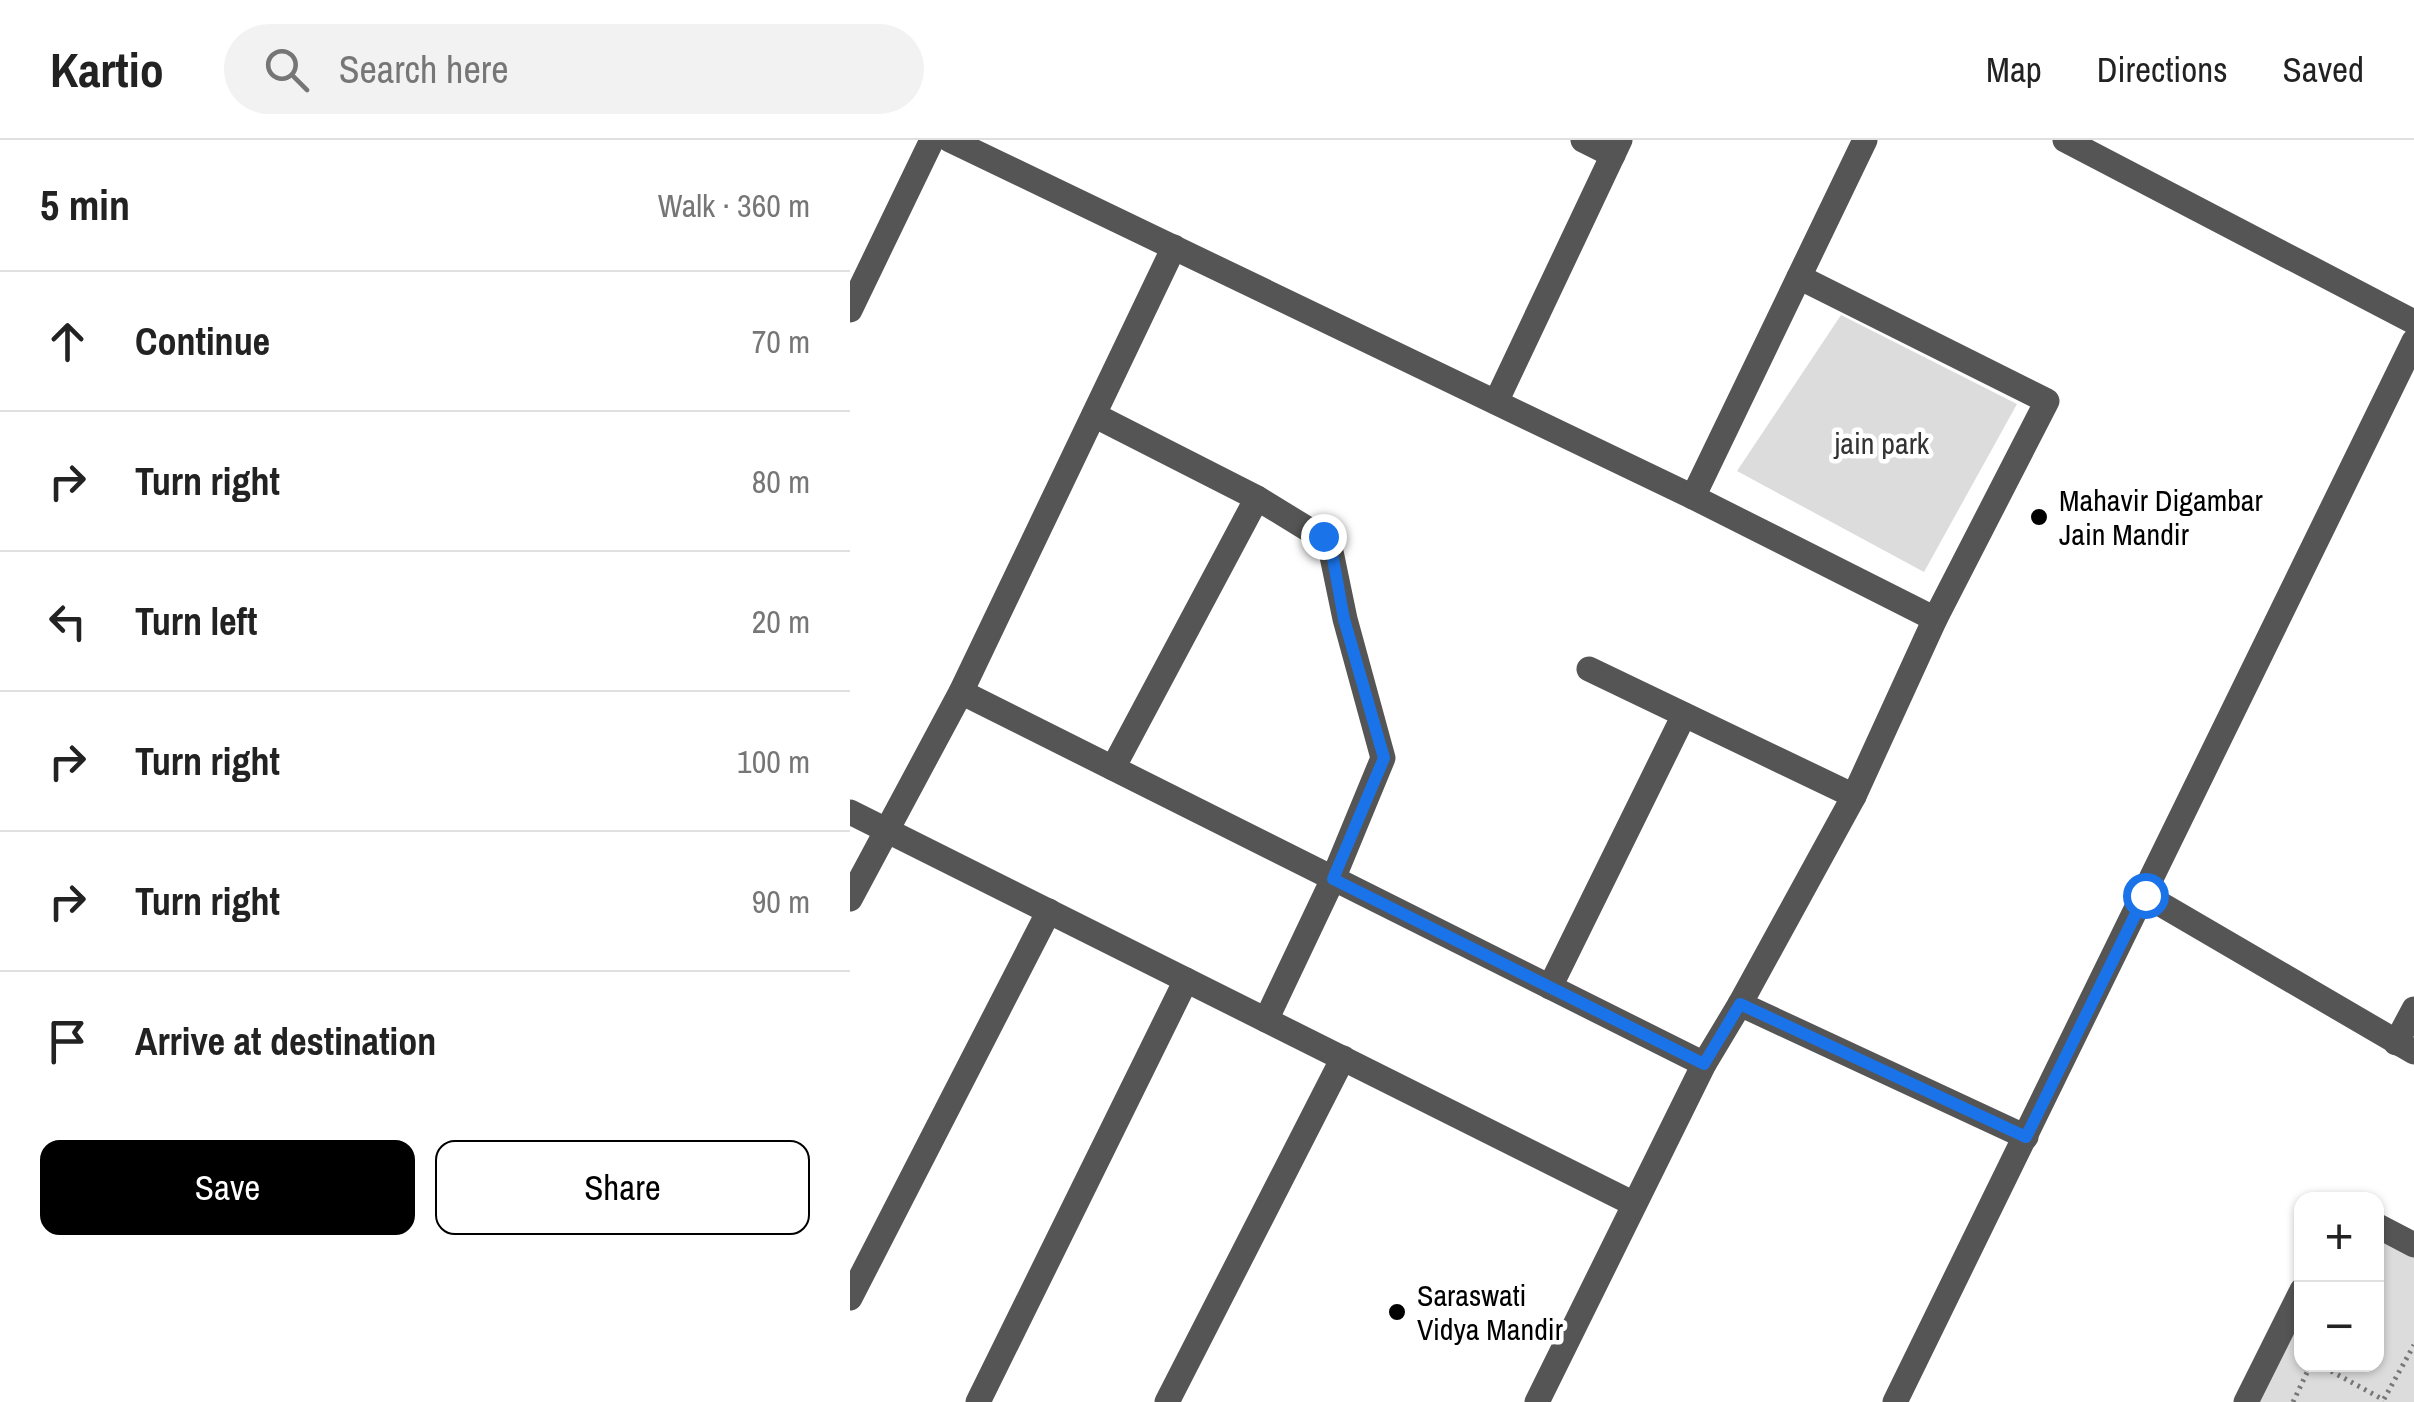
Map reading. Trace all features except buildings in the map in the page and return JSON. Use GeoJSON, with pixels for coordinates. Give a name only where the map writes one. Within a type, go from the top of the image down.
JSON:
{"type":"FeatureCollection","features":[{"type":"Feature","properties":{"kind":"street"},"geometry":{"type":"LineString","coordinates":[[850,310],[932,140]]}},
{"type":"Feature","properties":{"kind":"street"},"geometry":{"type":"LineString","coordinates":[[950,140],[1693,497],[1935,619]]}},
{"type":"Feature","properties":{"kind":"street"},"geometry":{"type":"LineString","coordinates":[[1496,402],[1616,148],[1583,140]]}},
{"type":"Feature","properties":{"kind":"street"},"geometry":{"type":"LineString","coordinates":[[1693,497],[1865,140]]}},
{"type":"Feature","properties":{"kind":"street"},"geometry":{"type":"LineString","coordinates":[[2065,140],[2414,322]]}},
{"type":"Feature","properties":{"kind":"street"},"geometry":{"type":"LineString","coordinates":[[850,899],[961,692],[1174,248]]}},
{"type":"Feature","properties":{"kind":"street"},"geometry":{"type":"LineString","coordinates":[[1536,1402],[1704,1064],[1854,796],[1935,619],[2047,401],[1798,277]]}},
{"type":"Feature","properties":{"kind":"street"},"geometry":{"type":"LineString","coordinates":[[1895,1402],[2414,341]]}},
{"type":"Feature","properties":{"kind":"street"},"geometry":{"type":"LineString","coordinates":[[1094,414],[1257,498],[1330,542],[1344,619],[1383,750],[1379,771],[1333,879],[1266,1020]]}},
{"type":"Feature","properties":{"kind":"street"},"geometry":{"type":"LineString","coordinates":[[1113,768],[1257,498]]}},
{"type":"Feature","properties":{"kind":"street"},"geometry":{"type":"LineString","coordinates":[[1590,670],[1854,796]]}},
{"type":"Feature","properties":{"kind":"street"},"geometry":{"type":"LineString","coordinates":[[961,692],[1704,1064]]}},
{"type":"Feature","properties":{"kind":"street"},"geometry":{"type":"LineString","coordinates":[[1550,987],[1684,715]]}},
{"type":"Feature","properties":{"kind":"street"},"geometry":{"type":"LineString","coordinates":[[850,812],[1634,1204]]}},
{"type":"Feature","properties":{"kind":"street"},"geometry":{"type":"LineString","coordinates":[[2145,895],[2405,1047],[2414,1008]]}},
{"type":"Feature","properties":{"kind":"street"},"geometry":{"type":"LineString","coordinates":[[850,1298],[1050,911]]}},
{"type":"Feature","properties":{"kind":"street"},"geometry":{"type":"LineString","coordinates":[[978,1402],[1186,980]]}},
{"type":"Feature","properties":{"kind":"street"},"geometry":{"type":"LineString","coordinates":[[1740,1004],[2026,1137]]}},
{"type":"Feature","properties":{"kind":"street"},"geometry":{"type":"LineString","coordinates":[[1167,1402],[1343,1058]]}},
{"type":"Feature","properties":{"kind":"street"},"geometry":{"type":"LineString","coordinates":[[2384,1229],[2414,1245]]}},
{"type":"Feature","properties":{"kind":"street"},"geometry":{"type":"LineString","coordinates":[[2246,1402],[2294,1306]]}},
{"type":"Feature","properties":{"kind":"path"},"geometry":{"type":"LineString","coordinates":[[2330,1372],[2383,1401],[2414,1345]]}},
{"type":"Feature","properties":{"kind":"path"},"geometry":{"type":"LineString","coordinates":[[2293,1402],[2310,1372]]}},
{"type":"Feature","properties":{"kind":"green space","name":"jain park"},"geometry":{"type":"Polygon","coordinates":[[[1841,315],[2017,404],[1924,572],[1737,471],[1841,315]]]}},
{"type":"Feature","properties":{"kind":"green space"},"geometry":{"type":"Polygon","coordinates":[[[2384,1240],[2414,1255],[2414,1402],[2246,1402],[2294,1305],[2294,1372],[2384,1372],[2384,1240]]]}},
{"type":"Feature","properties":{"kind":"place","name":"Mahavir Digambar Jain Mandir"},"geometry":{"type":"Point","coordinates":[2039,517]}},
{"type":"Feature","properties":{"kind":"place","name":"Saraswati Vidya Mandir"},"geometry":{"type":"Point","coordinates":[1397,1312]}},
{"type":"Feature","properties":{"kind":"route"},"geometry":{"type":"LineString","coordinates":[[1323,536],[1330,542],[1344,619],[1384,758],[1333,879],[1704,1064],[1740,1004],[2026,1137],[2145,895]]}}]}
